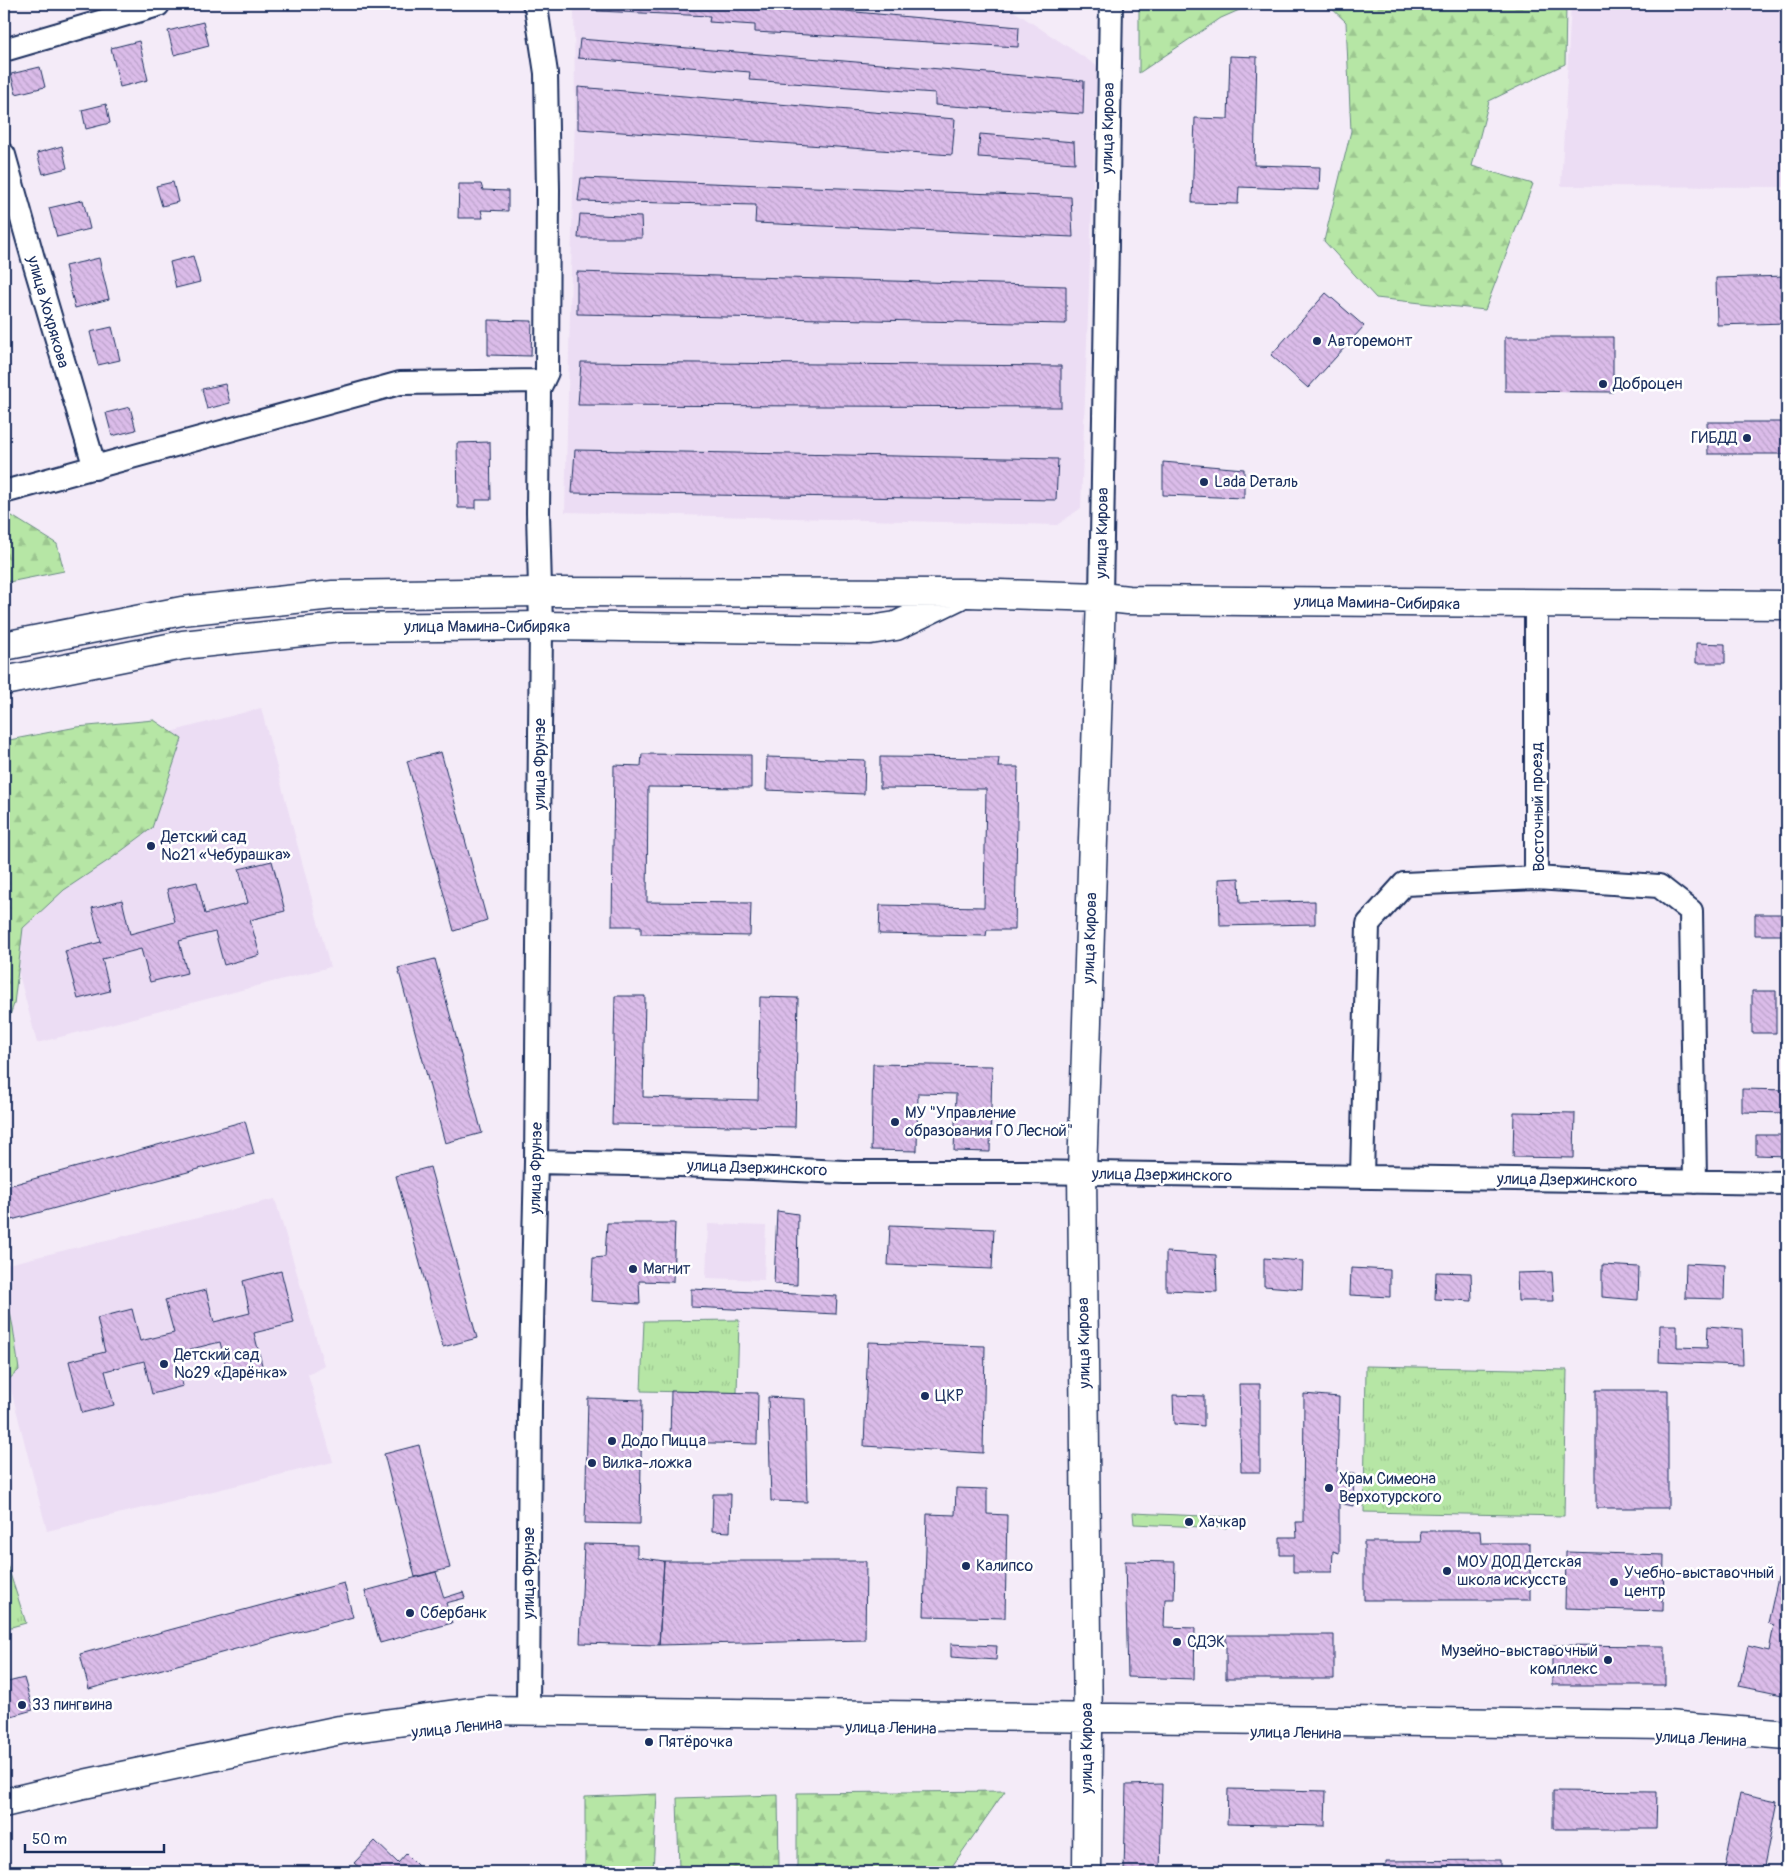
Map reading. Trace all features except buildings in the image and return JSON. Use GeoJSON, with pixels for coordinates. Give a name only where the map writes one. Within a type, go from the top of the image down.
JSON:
{"type":"FeatureCollection","features":[{"type":"Feature","properties":{"kind":"main road","name":"улица Мамина-Сибиряка"},"geometry":{"type":"LineString","coordinates":[[4,646],[182,611],[333,595],[540,592],[966,593],[1101,597],[1128,600],[1787,605]]}},
{"type":"Feature","properties":{"kind":"main road","name":"улица Мамина-Сибиряка"},"geometry":{"type":"LineString","coordinates":[[4,681],[184,645],[338,628],[541,626],[870,630],[896,626],[966,593]]}},
{"type":"Feature","properties":{"kind":"main road","name":"улица Кирова"},"geometry":{"type":"LineString","coordinates":[[1086,1872],[1088,1725],[1082,1174],[1101,597]]}},
{"type":"Feature","properties":{"kind":"main road"},"geometry":{"type":"LineString","coordinates":[[4,1803],[84,1784],[340,1730],[484,1710],[528,1717]]}},
{"type":"Feature","properties":{"kind":"main road","name":"улица Ленина"},"geometry":{"type":"LineString","coordinates":[[4,1813],[65,1798],[358,1740],[528,1717],[1674,1736],[1787,1744]]}},
{"type":"Feature","properties":{"kind":"main road"},"geometry":{"type":"LineString","coordinates":[[1088,1725],[1666,1725],[1787,1735]]}},
{"type":"Feature","properties":{"kind":"street","name":"улица Фрунзе"},"geometry":{"type":"LineString","coordinates":[[528,1717],[530,1405],[536,1162],[541,626],[538,512],[539,389],[547,372],[548,173],[546,73],[534,4]]}},
{"type":"Feature","properties":{"kind":"street","name":"улица Кирова"},"geometry":{"type":"LineString","coordinates":[[1101,597],[1111,4]]}},
{"type":"Feature","properties":{"kind":"street"},"geometry":{"type":"LineString","coordinates":[[4,50],[158,5]]}},
{"type":"Feature","properties":{"kind":"street","name":"улица Хохрякова"},"geometry":{"type":"LineString","coordinates":[[4,155],[95,468]]}},
{"type":"Feature","properties":{"kind":"street"},"geometry":{"type":"LineString","coordinates":[[4,492],[400,383],[543,381]]}},
{"type":"Feature","properties":{"kind":"street","name":"Восточный проезд"},"geometry":{"type":"LineString","coordinates":[[1536,604],[1536,878],[1659,886],[1691,911],[1695,1182]]}},
{"type":"Feature","properties":{"kind":"street"},"geometry":{"type":"LineString","coordinates":[[1362,1177],[1368,924],[1404,884],[1536,878]]}},
{"type":"Feature","properties":{"kind":"street","name":"улица Дзержинского"},"geometry":{"type":"LineString","coordinates":[[536,1162],[680,1165],[844,1172],[1025,1172],[1787,1183]]}},
{"type":"Feature","properties":{"kind":"shaded area"},"geometry":{"type":"Polygon","coordinates":[[[574,4],[1003,4],[1097,66],[1081,508],[1057,525],[565,512],[575,113],[574,4]]]}},
{"type":"Feature","properties":{"kind":"shaded area"},"geometry":{"type":"Polygon","coordinates":[[[1571,4],[1787,4],[1787,187],[1561,186],[1571,4]]]}},
{"type":"Feature","properties":{"kind":"shaded area","name":"Детский сад №21 «Чебурашка»"},"geometry":{"type":"Polygon","coordinates":[[[261,708],[330,967],[37,1043],[4,917],[4,776],[261,708]]]}},
{"type":"Feature","properties":{"kind":"shaded area","name":"Детский сад №29 «Дарёнка»"},"geometry":{"type":"Polygon","coordinates":[[[275,1199],[324,1365],[308,1374],[333,1462],[47,1531],[4,1362],[4,1265],[275,1199]]]}},
{"type":"Feature","properties":{"kind":"shaded area"},"geometry":{"type":"Polygon","coordinates":[[[708,1224],[766,1226],[764,1280],[706,1278],[708,1224]]]}},
{"type":"Feature","properties":{"kind":"green space"},"geometry":{"type":"Polygon","coordinates":[[[1139,4],[1253,4],[1221,18],[1139,73],[1139,4]]]}},
{"type":"Feature","properties":{"kind":"green space"},"geometry":{"type":"Polygon","coordinates":[[[1327,4],[1566,4],[1565,64],[1489,101],[1472,166],[1533,184],[1485,310],[1376,298],[1324,241],[1351,131],[1346,22],[1327,4]]]}},
{"type":"Feature","properties":{"kind":"green space"},"geometry":{"type":"Polygon","coordinates":[[[4,511],[57,544],[64,571],[4,583],[4,511]]]}},
{"type":"Feature","properties":{"kind":"green space"},"geometry":{"type":"Polygon","coordinates":[[[154,720],[182,739],[152,828],[64,890],[23,928],[14,1004],[4,1032],[4,741],[77,727],[154,720]]]}},
{"type":"Feature","properties":{"kind":"green space"},"geometry":{"type":"Polygon","coordinates":[[[4,1284],[19,1370],[4,1384],[4,1284]]]}},
{"type":"Feature","properties":{"kind":"green space"},"geometry":{"type":"Polygon","coordinates":[[[739,1320],[737,1393],[641,1391],[644,1321],[739,1320]]]}},
{"type":"Feature","properties":{"kind":"green space"},"geometry":{"type":"Polygon","coordinates":[[[1366,1366],[1567,1370],[1564,1516],[1364,1512],[1366,1366]]]}},
{"type":"Feature","properties":{"kind":"green space"},"geometry":{"type":"Polygon","coordinates":[[[1133,1513],[1227,1517],[1226,1528],[1134,1524],[1133,1513]]]}},
{"type":"Feature","properties":{"kind":"green space"},"geometry":{"type":"Polygon","coordinates":[[[4,1555],[26,1623],[4,1629],[4,1555]]]}},
{"type":"Feature","properties":{"kind":"green space"},"geometry":{"type":"Polygon","coordinates":[[[1005,1791],[948,1872],[797,1872],[797,1793],[1005,1791]]]}},
{"type":"Feature","properties":{"kind":"green space"},"geometry":{"type":"Polygon","coordinates":[[[657,1794],[653,1872],[585,1872],[585,1797],[657,1794]]]}},
{"type":"Feature","properties":{"kind":"green space"},"geometry":{"type":"Polygon","coordinates":[[[778,1795],[779,1871],[679,1870],[677,1798],[778,1795]]]}},
{"type":"Feature","properties":{"kind":"place","name":"Авторемонт"},"geometry":{"type":"Point","coordinates":[1317,341]}},
{"type":"Feature","properties":{"kind":"place","name":"Доброцен"},"geometry":{"type":"Point","coordinates":[1603,384]}},
{"type":"Feature","properties":{"kind":"place","name":"ГИБДД"},"geometry":{"type":"Point","coordinates":[1747,438]}},
{"type":"Feature","properties":{"kind":"place","name":"Lada Dеталь"},"geometry":{"type":"Point","coordinates":[1204,482]}},
{"type":"Feature","properties":{"kind":"place","name":"Детский сад №21 «Чебурашка»"},"geometry":{"type":"Point","coordinates":[151,846]}},
{"type":"Feature","properties":{"kind":"place","name":"МУ \"Управление образования ГО Лесной\""},"geometry":{"type":"Point","coordinates":[895,1122]}},
{"type":"Feature","properties":{"kind":"place","name":"Магнит"},"geometry":{"type":"Point","coordinates":[633,1269]}},
{"type":"Feature","properties":{"kind":"place","name":"Детский сад №29 «Дарёнка»"},"geometry":{"type":"Point","coordinates":[164,1364]}},
{"type":"Feature","properties":{"kind":"place","name":"ЦКР"},"geometry":{"type":"Point","coordinates":[925,1396]}},
{"type":"Feature","properties":{"kind":"place","name":"Додо Пицца"},"geometry":{"type":"Point","coordinates":[612,1441]}},
{"type":"Feature","properties":{"kind":"place","name":"Вилка-ложка"},"geometry":{"type":"Point","coordinates":[592,1463]}},
{"type":"Feature","properties":{"kind":"place","name":"Храм Симеона Верхотурского"},"geometry":{"type":"Point","coordinates":[1329,1488]}},
{"type":"Feature","properties":{"kind":"place","name":"Хачкар"},"geometry":{"type":"Point","coordinates":[1189,1522]}},
{"type":"Feature","properties":{"kind":"place","name":"Калипсо"},"geometry":{"type":"Point","coordinates":[966,1566]}},
{"type":"Feature","properties":{"kind":"place","name":"МОУ ДОД Детская школа искусств"},"geometry":{"type":"Point","coordinates":[1447,1571]}},
{"type":"Feature","properties":{"kind":"place","name":"Учебно-выставочный центр"},"geometry":{"type":"Point","coordinates":[1614,1582]}},
{"type":"Feature","properties":{"kind":"place","name":"Сбербанк"},"geometry":{"type":"Point","coordinates":[410,1613]}},
{"type":"Feature","properties":{"kind":"place","name":"СДЭК"},"geometry":{"type":"Point","coordinates":[1177,1642]}},
{"type":"Feature","properties":{"kind":"place","name":"Музейно-выставочный комплекс"},"geometry":{"type":"Point","coordinates":[1608,1660]}},
{"type":"Feature","properties":{"kind":"place","name":"33 пингвина"},"geometry":{"type":"Point","coordinates":[22,1705]}},
{"type":"Feature","properties":{"kind":"place","name":"Пятёрочка"},"geometry":{"type":"Point","coordinates":[649,1742]}}]}
